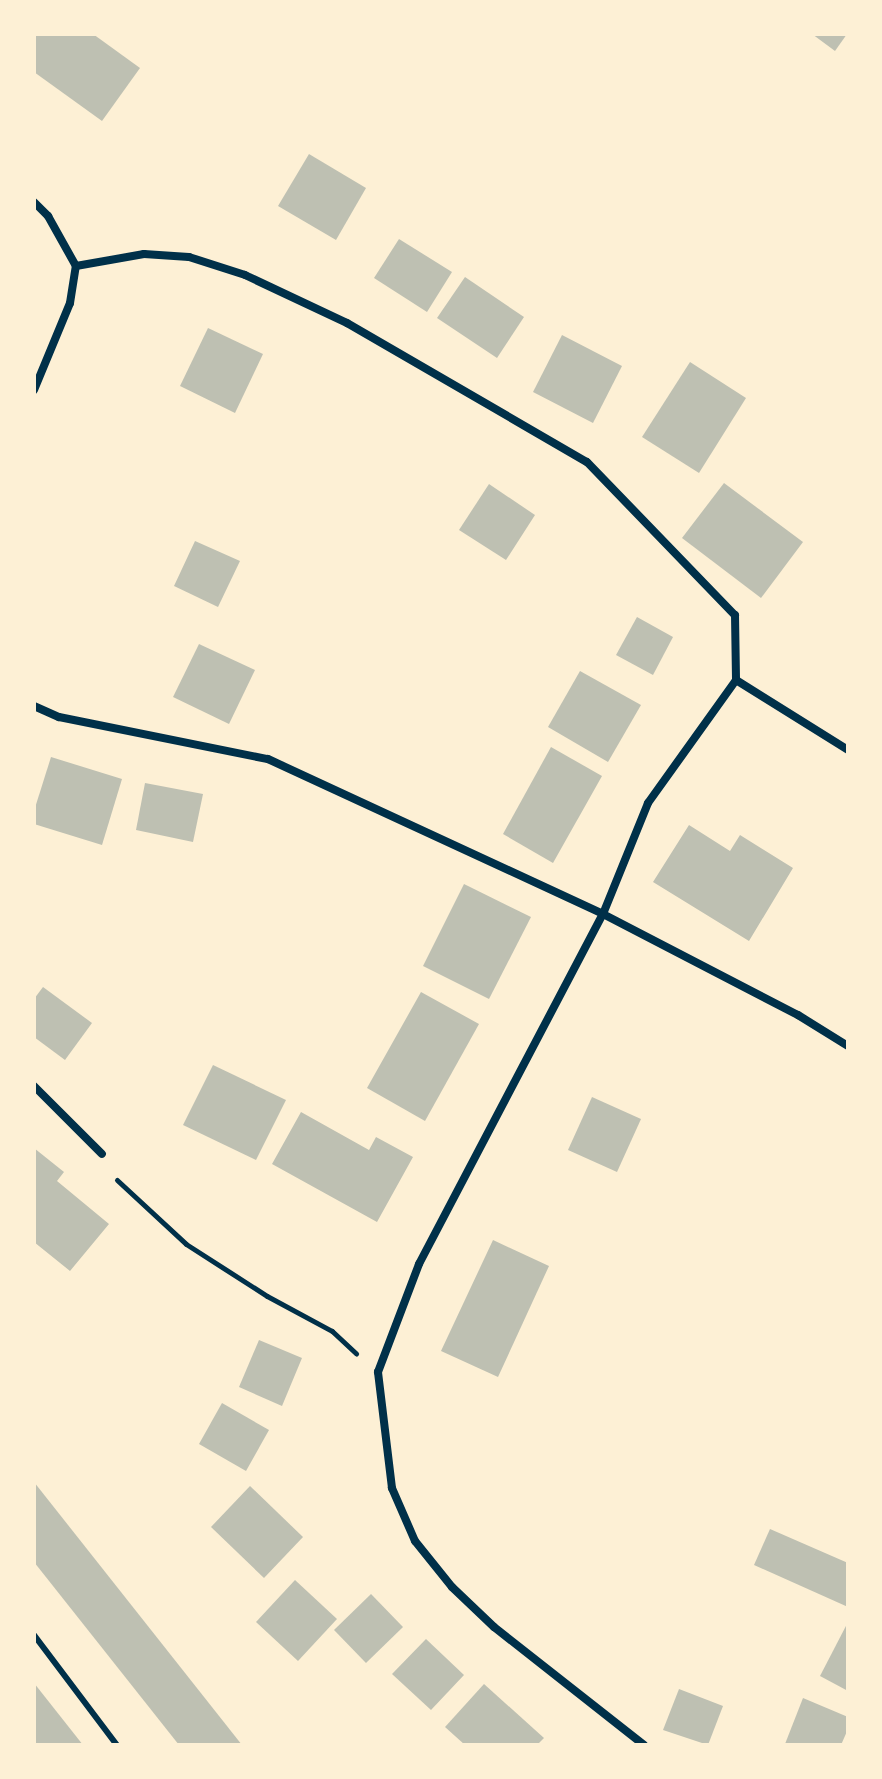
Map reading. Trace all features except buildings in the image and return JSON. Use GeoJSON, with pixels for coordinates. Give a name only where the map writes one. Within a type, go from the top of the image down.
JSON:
{"type":"FeatureCollection","features":[{"type":"Feature","properties":{"kind":"street"},"geometry":{"type":"LineString","coordinates":[[34,202],[48,216],[76,266],[70,303],[34,390]]}},
{"type":"Feature","properties":{"kind":"street"},"geometry":{"type":"LineString","coordinates":[[76,266],[144,254],[189,257],[245,275],[347,323],[587,462],[735,615],[736,680],[648,803],[603,914],[419,1264],[378,1372],[392,1488],[415,1541],[452,1587],[494,1627],[644,1745]]}},
{"type":"Feature","properties":{"kind":"street"},"geometry":{"type":"LineString","coordinates":[[736,680],[848,750]]}},
{"type":"Feature","properties":{"kind":"street"},"geometry":{"type":"LineString","coordinates":[[34,706],[59,717],[268,759],[603,914],[798,1015],[848,1046]]}},
{"type":"Feature","properties":{"kind":"street"},"geometry":{"type":"LineString","coordinates":[[34,1086],[102,1154]]}},
{"type":"Feature","properties":{"kind":"lane"},"geometry":{"type":"LineString","coordinates":[[34,1635],[117,1745]]}},
{"type":"Feature","properties":{"kind":"path"},"geometry":{"type":"LineString","coordinates":[[102,1154],[120,1187],[186,1244],[267,1296],[332,1331],[378,1372]]}}]}
